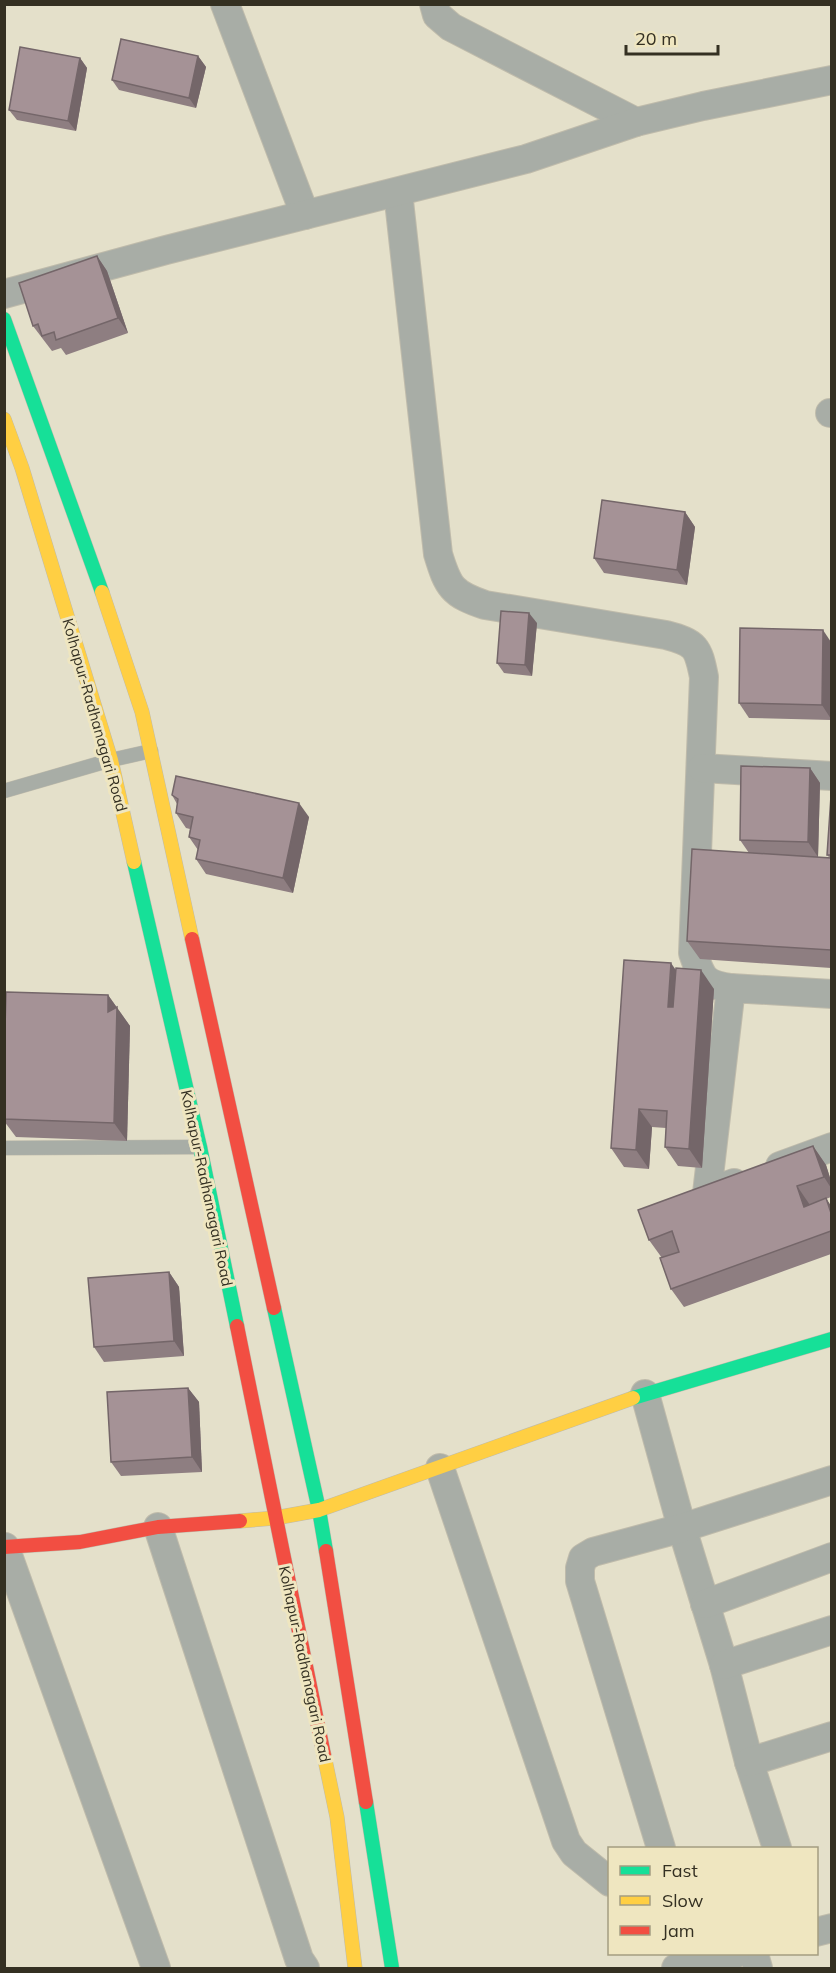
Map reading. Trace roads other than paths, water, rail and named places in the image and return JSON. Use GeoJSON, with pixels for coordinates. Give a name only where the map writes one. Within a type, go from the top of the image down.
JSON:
{"type":"FeatureCollection","features":[{"type":"Feature","properties":{"kind":"main road"},"geometry":{"type":"LineString","coordinates":[[4,319],[131,673],[150,751],[319,1510],[392,1968]]}},
{"type":"Feature","properties":{"kind":"main road","name":"Kolhapur-Radhanagari Road"},"geometry":{"type":"LineString","coordinates":[[4,419],[13,468],[111,760],[200,1147],[337,1817],[355,1968]]}},
{"type":"Feature","properties":{"kind":"main road"},"geometry":{"type":"LineString","coordinates":[[4,1547],[80,1542],[158,1527],[275,1518],[319,1510],[645,1394],[831,1339]]}},
{"type":"Feature","properties":{"kind":"street"},"geometry":{"type":"LineString","coordinates":[[225,4],[305,215]]}},
{"type":"Feature","properties":{"kind":"street"},"geometry":{"type":"LineString","coordinates":[[434,4],[437,15],[451,27],[636,122]]}},
{"type":"Feature","properties":{"kind":"street"},"geometry":{"type":"LineString","coordinates":[[4,294],[526,159],[636,122],[831,80]]}},
{"type":"Feature","properties":{"kind":"street"},"geometry":{"type":"LineString","coordinates":[[398,192],[438,554],[446,580],[463,598],[485,605],[666,635],[688,641],[699,657],[704,677],[693,953],[699,971],[712,985],[831,994]]}},
{"type":"Feature","properties":{"kind":"street"},"geometry":{"type":"LineString","coordinates":[[702,768],[831,776]]}},
{"type":"Feature","properties":{"kind":"street"},"geometry":{"type":"LineString","coordinates":[[731,988],[707,1193],[831,1147]]}},
{"type":"Feature","properties":{"kind":"street"},"geometry":{"type":"LineString","coordinates":[[645,1394],[682,1528],[724,1665],[749,1762],[777,1847]]}},
{"type":"Feature","properties":{"kind":"street"},"geometry":{"type":"LineString","coordinates":[[440,1468],[566,1841],[574,1852],[608,1881]]}},
{"type":"Feature","properties":{"kind":"street"},"geometry":{"type":"LineString","coordinates":[[661,1847],[580,1581],[580,1568],[584,1558],[593,1552],[682,1528],[831,1480]]}},
{"type":"Feature","properties":{"kind":"street"},"geometry":{"type":"LineString","coordinates":[[158,1527],[299,1959],[305,1968]]}},
{"type":"Feature","properties":{"kind":"street"},"geometry":{"type":"LineString","coordinates":[[4,1547],[156,1968]]}},
{"type":"Feature","properties":{"kind":"street"},"geometry":{"type":"LineString","coordinates":[[705,1604],[831,1557]]}},
{"type":"Feature","properties":{"kind":"street"},"geometry":{"type":"LineString","coordinates":[[724,1665],[831,1630]]}},
{"type":"Feature","properties":{"kind":"street"},"geometry":{"type":"LineString","coordinates":[[749,1762],[831,1736]]}},
{"type":"Feature","properties":{"kind":"street"},"geometry":{"type":"LineString","coordinates":[[673,1963],[723,1955]]}},
{"type":"Feature","properties":{"kind":"lane"},"geometry":{"type":"LineString","coordinates":[[4,791],[150,751]]}},
{"type":"Feature","properties":{"kind":"lane"},"geometry":{"type":"LineString","coordinates":[[4,1148],[200,1147]]}}]}
